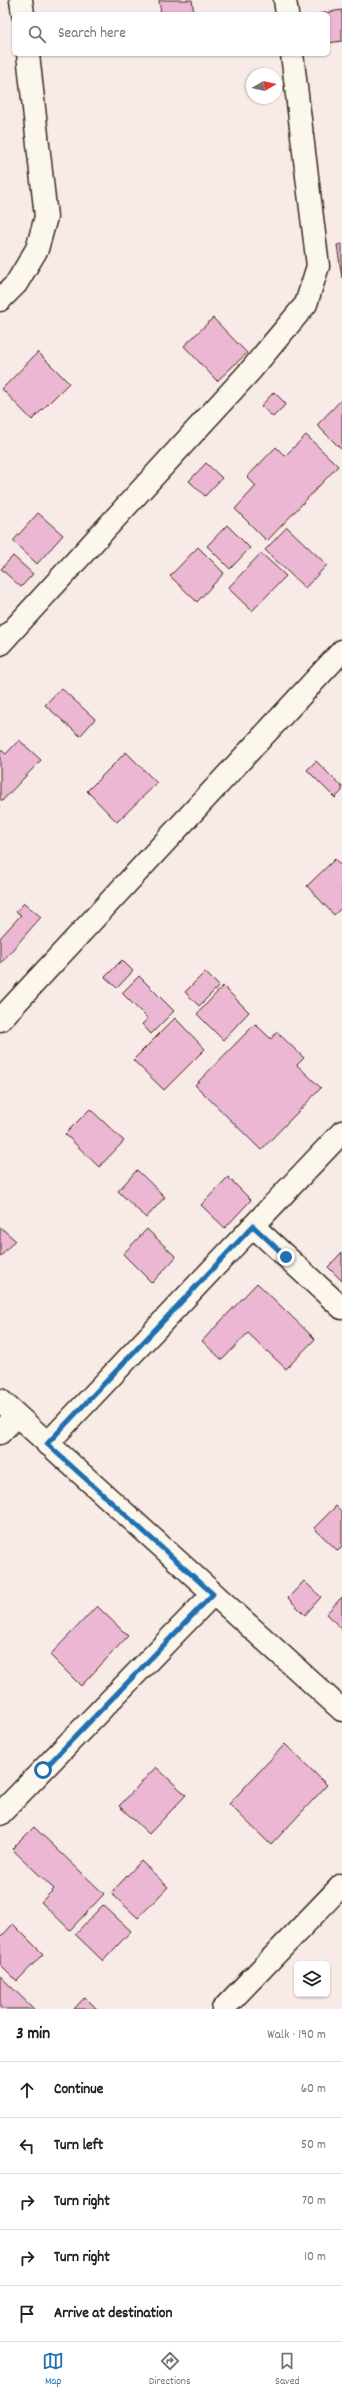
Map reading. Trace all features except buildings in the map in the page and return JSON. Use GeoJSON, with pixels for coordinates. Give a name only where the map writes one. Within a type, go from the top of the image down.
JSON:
{"type":"FeatureCollection","features":[{"type":"Feature","properties":{"kind":"street"},"geometry":{"type":"LineString","coordinates":[[21,0],[23,12]]}},
{"type":"Feature","properties":{"kind":"street"},"geometry":{"type":"LineString","coordinates":[[285,0],[287,12]]}},
{"type":"Feature","properties":{"kind":"street"},"geometry":{"type":"LineString","coordinates":[[0,300],[16,284],[37,249],[46,217],[28,56]]}},
{"type":"Feature","properties":{"kind":"street"},"geometry":{"type":"LineString","coordinates":[[0,644],[252,370],[306,304],[318,266],[292,56]]}},
{"type":"Feature","properties":{"kind":"street"},"geometry":{"type":"LineString","coordinates":[[3,1011],[342,651]]}},
{"type":"Feature","properties":{"kind":"street"},"geometry":{"type":"LineString","coordinates":[[47,1444],[342,1132]]}},
{"type":"Feature","properties":{"kind":"street"},"geometry":{"type":"LineString","coordinates":[[253,1226],[342,1308]]}},
{"type":"Feature","properties":{"kind":"street"},"geometry":{"type":"LineString","coordinates":[[0,1400],[342,1710]]}},
{"type":"Feature","properties":{"kind":"street"},"geometry":{"type":"LineString","coordinates":[[0,1433],[16,1416]]}},
{"type":"Feature","properties":{"kind":"street"},"geometry":{"type":"LineString","coordinates":[[0,1814],[213,1594]]}},
{"type":"Feature","properties":{"kind":"street"},"geometry":{"type":"LineString","coordinates":[[223,2009],[342,1885]]}},
{"type":"Feature","properties":{"kind":"route"},"geometry":{"type":"LineString","coordinates":[[43,1770],[213,1594],[47,1444],[253,1226],[286,1257]]}}]}
